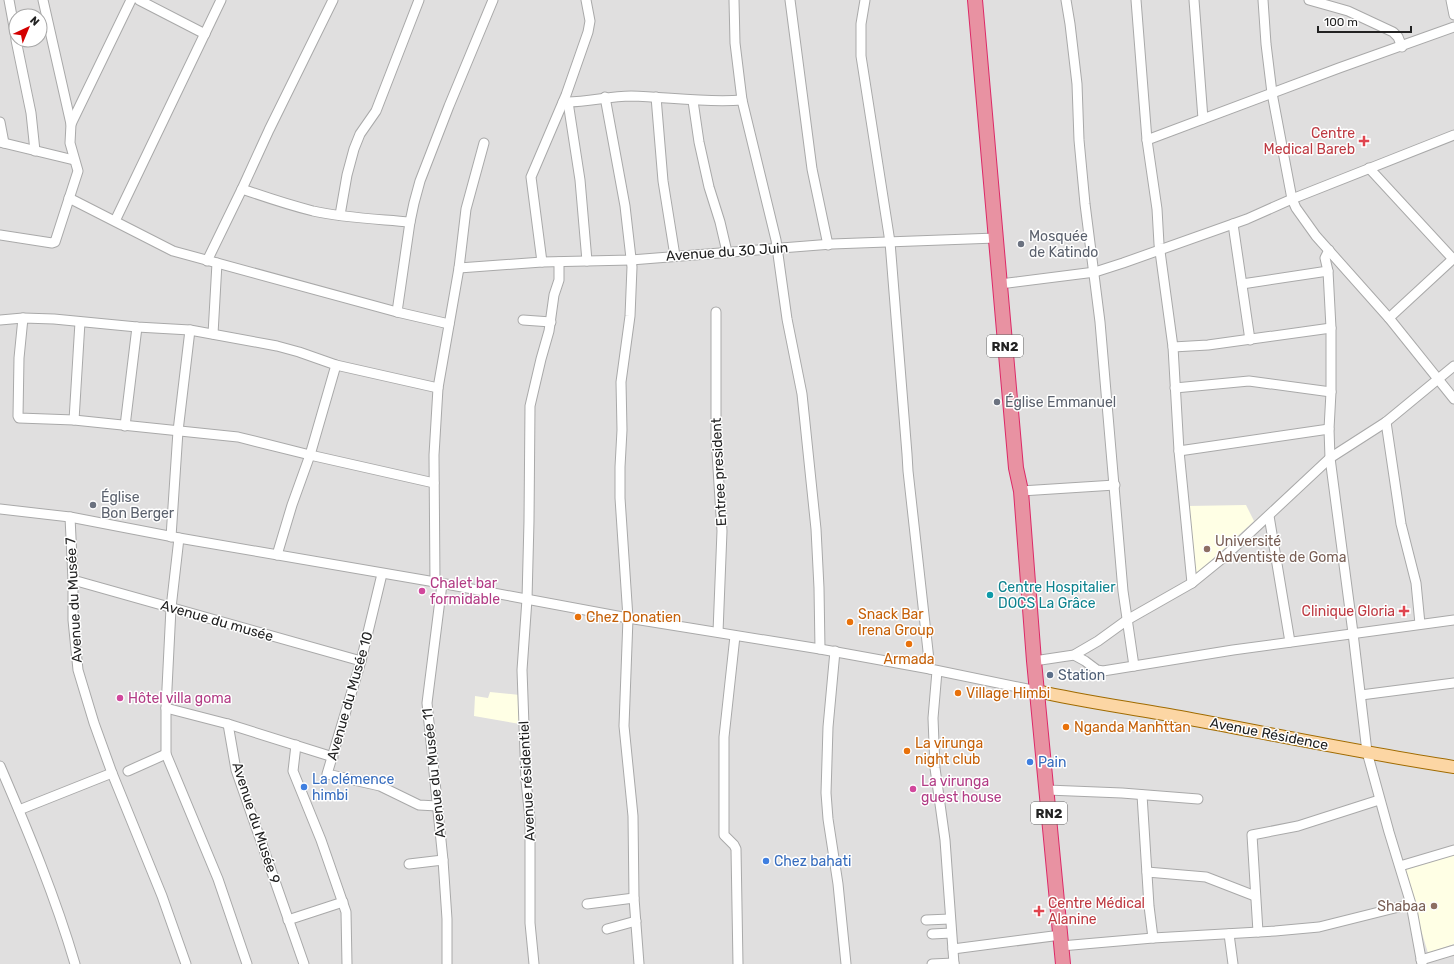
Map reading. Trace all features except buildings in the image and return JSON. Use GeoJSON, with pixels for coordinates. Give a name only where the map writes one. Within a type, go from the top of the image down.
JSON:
{"type":"FeatureCollection","features":[{"type":"Feature","properties":{"kind":"highway","name":"RN2"},"geometry":{"type":"LineString","coordinates":[[975,0],[982,98],[1016,468],[1021,491],[1034,660],[1063,964]]}},
{"type":"Feature","properties":{"kind":"main road","name":"Avenue Résidence"},"geometry":{"type":"LineString","coordinates":[[1037,691],[1075,700],[1130,707],[1367,752],[1454,766]]}},
{"type":"Feature","properties":{"kind":"street"},"geometry":{"type":"LineString","coordinates":[[0,235],[54,243],[57,240],[78,171],[70,143],[71,124],[43,0]]}},
{"type":"Feature","properties":{"kind":"street"},"geometry":{"type":"LineString","coordinates":[[71,124],[131,0]]}},
{"type":"Feature","properties":{"kind":"street"},"geometry":{"type":"LineString","coordinates":[[139,0],[205,34]]}},
{"type":"Feature","properties":{"kind":"street"},"geometry":{"type":"LineString","coordinates":[[115,221],[221,0]]}},
{"type":"Feature","properties":{"kind":"street"},"geometry":{"type":"LineString","coordinates":[[207,260],[333,0]]}},
{"type":"Feature","properties":{"kind":"street"},"geometry":{"type":"LineString","coordinates":[[340,215],[347,175],[360,134],[376,111],[419,0]]}},
{"type":"Feature","properties":{"kind":"street"},"geometry":{"type":"LineString","coordinates":[[542,262],[531,177],[566,102],[590,21],[586,0]]}},
{"type":"Feature","properties":{"kind":"street"},"geometry":{"type":"LineString","coordinates":[[734,0],[735,43],[742,100],[777,249],[787,319],[802,394],[816,529],[820,649]]}},
{"type":"Feature","properties":{"kind":"street"},"geometry":{"type":"LineString","coordinates":[[790,0],[812,169],[828,244]]}},
{"type":"Feature","properties":{"kind":"street"},"geometry":{"type":"LineString","coordinates":[[865,0],[861,24],[861,56],[890,242],[908,454],[908,471],[934,670],[934,763],[945,840],[954,964],[932,964]]}},
{"type":"Feature","properties":{"kind":"street"},"geometry":{"type":"LineString","coordinates":[[1066,0],[1077,84],[1079,140],[1085,204],[1095,272],[1100,322],[1120,557],[1134,666]]}},
{"type":"Feature","properties":{"kind":"street"},"geometry":{"type":"LineString","coordinates":[[1136,0],[1147,140],[1157,209],[1160,249],[1173,347],[1179,451],[1192,583]]}},
{"type":"Feature","properties":{"kind":"street"},"geometry":{"type":"LineString","coordinates":[[1194,0],[1203,119]]}},
{"type":"Feature","properties":{"kind":"street"},"geometry":{"type":"LineString","coordinates":[[1263,0],[1266,44],[1272,93],[1292,199],[1296,208],[1306,223],[1389,318],[1454,399]]}},
{"type":"Feature","properties":{"kind":"street"},"geometry":{"type":"LineString","coordinates":[[1309,0],[1348,11],[1393,32],[1398,37],[1402,46]]}},
{"type":"Feature","properties":{"kind":"street"},"geometry":{"type":"LineString","coordinates":[[1451,0],[1454,15]]}},
{"type":"Feature","properties":{"kind":"street"},"geometry":{"type":"LineString","coordinates":[[397,312],[414,203],[428,159],[490,1]]}},
{"type":"Feature","properties":{"kind":"street"},"geometry":{"type":"LineString","coordinates":[[1147,140],[1454,27]]}},
{"type":"Feature","properties":{"kind":"street"},"geometry":{"type":"LineString","coordinates":[[18,48],[31,114],[35,151]]}},
{"type":"Feature","properties":{"kind":"street"},"geometry":{"type":"LineString","coordinates":[[566,102],[630,96],[693,101],[721,102],[742,100]]}},
{"type":"Feature","properties":{"kind":"street"},"geometry":{"type":"LineString","coordinates":[[605,98],[625,206],[632,278],[630,316],[621,382],[622,430],[620,498],[628,618],[624,726],[633,816],[634,898],[639,964]]}},
{"type":"Feature","properties":{"kind":"street"},"geometry":{"type":"LineString","coordinates":[[656,98],[663,180],[675,256]]}},
{"type":"Feature","properties":{"kind":"street"},"geometry":{"type":"LineString","coordinates":[[693,101],[699,142],[727,252]]}},
{"type":"Feature","properties":{"kind":"street"},"geometry":{"type":"LineString","coordinates":[[566,102],[580,180],[587,261]]}},
{"type":"Feature","properties":{"kind":"street"},"geometry":{"type":"LineString","coordinates":[[0,122],[2,143],[74,160]]}},
{"type":"Feature","properties":{"kind":"street"},"geometry":{"type":"LineString","coordinates":[[1000,284],[1095,272],[1123,263],[1233,224],[1454,135]]}},
{"type":"Feature","properties":{"kind":"street","name":"Avenue du Musée 11"},"geometry":{"type":"LineString","coordinates":[[447,964],[447,919],[443,860],[427,703],[438,583],[434,455],[438,388],[459,268],[468,200],[484,143]]}},
{"type":"Feature","properties":{"kind":"street"},"geometry":{"type":"LineString","coordinates":[[1369,168],[1454,259],[1389,318]]}},
{"type":"Feature","properties":{"kind":"street"},"geometry":{"type":"LineString","coordinates":[[242,189],[314,211],[410,222]]}},
{"type":"Feature","properties":{"kind":"street"},"geometry":{"type":"LineString","coordinates":[[69,198],[173,250],[397,312],[449,324]]}},
{"type":"Feature","properties":{"kind":"street"},"geometry":{"type":"LineString","coordinates":[[1233,224],[1250,340]]}},
{"type":"Feature","properties":{"kind":"street","name":"Avenue du 30 Juin"},"geometry":{"type":"LineString","coordinates":[[459,268],[542,262],[631,260],[828,244],[996,238]]}},
{"type":"Feature","properties":{"kind":"street"},"geometry":{"type":"LineString","coordinates":[[1329,250],[1325,258],[1328,271],[1331,328],[1331,392],[1329,429],[1330,458],[1367,752],[1411,904],[1422,962],[1454,950]]}},
{"type":"Feature","properties":{"kind":"street","name":"Avenue résidentiel"},"geometry":{"type":"LineString","coordinates":[[534,964],[530,923],[530,819],[526,781],[522,670],[527,599],[530,406],[551,322],[554,295],[559,280],[559,262]]}},
{"type":"Feature","properties":{"kind":"street"},"geometry":{"type":"LineString","coordinates":[[213,334],[217,263]]}},
{"type":"Feature","properties":{"kind":"street"},"geometry":{"type":"LineString","coordinates":[[1242,284],[1328,271]]}},
{"type":"Feature","properties":{"kind":"street","name":"Entree president"},"geometry":{"type":"LineString","coordinates":[[716,312],[716,437],[722,531],[718,632]]}},
{"type":"Feature","properties":{"kind":"street"},"geometry":{"type":"LineString","coordinates":[[23,318],[19,358],[18,417],[74,420],[238,437],[434,483]]}},
{"type":"Feature","properties":{"kind":"street"},"geometry":{"type":"LineString","coordinates":[[0,320],[23,318],[190,330],[277,346],[336,365],[438,388]]}},
{"type":"Feature","properties":{"kind":"street"},"geometry":{"type":"LineString","coordinates":[[523,320],[551,322]]}},
{"type":"Feature","properties":{"kind":"street"},"geometry":{"type":"LineString","coordinates":[[74,420],[80,322]]}},
{"type":"Feature","properties":{"kind":"street"},"geometry":{"type":"LineString","coordinates":[[125,426],[137,327]]}},
{"type":"Feature","properties":{"kind":"street"},"geometry":{"type":"LineString","coordinates":[[1173,347],[1250,340],[1331,328]]}},
{"type":"Feature","properties":{"kind":"street"},"geometry":{"type":"LineString","coordinates":[[190,330],[178,431],[175,538],[166,708],[166,754],[218,880],[247,964]]}},
{"type":"Feature","properties":{"kind":"street"},"geometry":{"type":"LineString","coordinates":[[277,555],[292,505],[310,455],[336,365]]}},
{"type":"Feature","properties":{"kind":"street"},"geometry":{"type":"LineString","coordinates":[[1034,660],[1074,655],[1127,620],[1192,583],[1224,557],[1330,458],[1386,422],[1454,366]]}},
{"type":"Feature","properties":{"kind":"street"},"geometry":{"type":"LineString","coordinates":[[1175,388],[1249,381],[1331,392]]}},
{"type":"Feature","properties":{"kind":"street"},"geometry":{"type":"LineString","coordinates":[[1386,422],[1401,524],[1416,583],[1420,624]]}},
{"type":"Feature","properties":{"kind":"street"},"geometry":{"type":"LineString","coordinates":[[1179,451],[1329,429]]}},
{"type":"Feature","properties":{"kind":"street"},"geometry":{"type":"LineString","coordinates":[[1021,491],[1115,485]]}},
{"type":"Feature","properties":{"kind":"street"},"geometry":{"type":"LineString","coordinates":[[0,509],[70,517],[175,538],[438,583],[628,618],[835,651],[1037,691]]}},
{"type":"Feature","properties":{"kind":"street"},"geometry":{"type":"LineString","coordinates":[[1269,516],[1290,642]]}},
{"type":"Feature","properties":{"kind":"street","name":"Avenue du Musée 7"},"geometry":{"type":"LineString","coordinates":[[70,517],[73,620],[78,670],[94,723],[112,773],[162,896],[186,964]]}},
{"type":"Feature","properties":{"kind":"street","name":"Avenue du Musée 10"},"geometry":{"type":"LineString","coordinates":[[382,574],[360,661],[333,757],[327,773],[328,775],[380,786],[419,805],[437,806]]}},
{"type":"Feature","properties":{"kind":"street","name":"Avenue du musée"},"geometry":{"type":"LineString","coordinates":[[73,580],[360,661]]}},
{"type":"Feature","properties":{"kind":"street"},"geometry":{"type":"LineString","coordinates":[[1074,655],[1097,670],[1103,671],[1290,642],[1454,620]]}},
{"type":"Feature","properties":{"kind":"street"},"geometry":{"type":"LineString","coordinates":[[735,636],[724,737],[724,835],[736,849],[738,964]]}},
{"type":"Feature","properties":{"kind":"street"},"geometry":{"type":"LineString","coordinates":[[835,651],[828,727],[826,793],[828,819],[838,884],[846,964]]}},
{"type":"Feature","properties":{"kind":"street"},"geometry":{"type":"LineString","coordinates":[[1361,695],[1454,683]]}},
{"type":"Feature","properties":{"kind":"street"},"geometry":{"type":"LineString","coordinates":[[166,708],[228,724],[333,757]]}},
{"type":"Feature","properties":{"kind":"street","name":"Avenue du Musée 9"},"geometry":{"type":"LineString","coordinates":[[228,724],[236,770],[304,964]]}},
{"type":"Feature","properties":{"kind":"street"},"geometry":{"type":"LineString","coordinates":[[296,745],[293,771],[321,840],[343,902],[346,921],[347,964]]}},
{"type":"Feature","properties":{"kind":"street"},"geometry":{"type":"LineString","coordinates":[[128,771],[166,754]]}},
{"type":"Feature","properties":{"kind":"street"},"geometry":{"type":"LineString","coordinates":[[0,766],[51,892],[75,964]]}},
{"type":"Feature","properties":{"kind":"street"},"geometry":{"type":"LineString","coordinates":[[19,810],[112,773]]}},
{"type":"Feature","properties":{"kind":"street"},"geometry":{"type":"LineString","coordinates":[[1047,790],[1198,799]]}},
{"type":"Feature","properties":{"kind":"street"},"geometry":{"type":"LineString","coordinates":[[1142,795],[1149,906],[1153,938]]}},
{"type":"Feature","properties":{"kind":"street"},"geometry":{"type":"LineString","coordinates":[[1258,932],[1252,835],[1305,824],[1380,800]]}},
{"type":"Feature","properties":{"kind":"street"},"geometry":{"type":"LineString","coordinates":[[1400,866],[1454,850]]}},
{"type":"Feature","properties":{"kind":"street"},"geometry":{"type":"LineString","coordinates":[[409,864],[443,860]]}},
{"type":"Feature","properties":{"kind":"street"},"geometry":{"type":"LineString","coordinates":[[1147,872],[1206,877],[1255,896]]}},
{"type":"Feature","properties":{"kind":"street"},"geometry":{"type":"LineString","coordinates":[[587,904],[634,898]]}},
{"type":"Feature","properties":{"kind":"street"},"geometry":{"type":"LineString","coordinates":[[288,920],[343,902]]}},
{"type":"Feature","properties":{"kind":"street"},"geometry":{"type":"LineString","coordinates":[[953,949],[1061,940],[1153,938],[1319,927],[1411,904]]}},
{"type":"Feature","properties":{"kind":"street"},"geometry":{"type":"LineString","coordinates":[[926,920],[950,918]]}},
{"type":"Feature","properties":{"kind":"street"},"geometry":{"type":"LineString","coordinates":[[607,929],[636,922]]}},
{"type":"Feature","properties":{"kind":"street"},"geometry":{"type":"LineString","coordinates":[[932,934],[951,933]]}},
{"type":"Feature","properties":{"kind":"street"},"geometry":{"type":"LineString","coordinates":[[1229,934],[1233,964]]}},
{"type":"Feature","properties":{"kind":"shaded area"},"geometry":{"type":"Polygon","coordinates":[[[0,0],[1454,0],[1454,964],[0,964],[0,0]]]}},
{"type":"Feature","properties":{"kind":"shaded area","name":"Université Adventiste de Goma"},"geometry":{"type":"Polygon","coordinates":[[[1246,505],[1254,521],[1193,577],[1187,506],[1246,505]]]}},
{"type":"Feature","properties":{"kind":"shaded area"},"geometry":{"type":"Polygon","coordinates":[[[490,692],[520,695],[520,724],[474,716],[475,696],[488,698],[490,692]]]}},
{"type":"Feature","properties":{"kind":"shaded area","name":"Shabaa"},"geometry":{"type":"Polygon","coordinates":[[[1454,851],[1454,944],[1428,953],[1402,867],[1454,851]]]}},
{"type":"Feature","properties":{"kind":"place","name":"Centre Medical Bareb"},"geometry":{"type":"Point","coordinates":[1364,141]}},
{"type":"Feature","properties":{"kind":"place","name":"Mosquée de Katindo"},"geometry":{"type":"Point","coordinates":[1021,244]}},
{"type":"Feature","properties":{"kind":"place","name":"Église Emmanuel"},"geometry":{"type":"Point","coordinates":[997,402]}},
{"type":"Feature","properties":{"kind":"place","name":"Église Bon Berger"},"geometry":{"type":"Point","coordinates":[93,505]}},
{"type":"Feature","properties":{"kind":"place","name":"Université Adventiste de Goma"},"geometry":{"type":"Point","coordinates":[1207,549]}},
{"type":"Feature","properties":{"kind":"place","name":"Chalet bar formidable"},"geometry":{"type":"Point","coordinates":[422,591]}},
{"type":"Feature","properties":{"kind":"place","name":"Centre Hospitalier DOCS La Grâce"},"geometry":{"type":"Point","coordinates":[990,595]}},
{"type":"Feature","properties":{"kind":"place","name":"Clinique Gloria"},"geometry":{"type":"Point","coordinates":[1404,611]}},
{"type":"Feature","properties":{"kind":"place","name":"Chez Donatien"},"geometry":{"type":"Point","coordinates":[578,617]}},
{"type":"Feature","properties":{"kind":"place","name":"Snack Bar Irena Group"},"geometry":{"type":"Point","coordinates":[850,622]}},
{"type":"Feature","properties":{"kind":"place","name":"Armada"},"geometry":{"type":"Point","coordinates":[909,644]}},
{"type":"Feature","properties":{"kind":"place","name":"Station"},"geometry":{"type":"Point","coordinates":[1050,675]}},
{"type":"Feature","properties":{"kind":"place","name":"Village Himbi"},"geometry":{"type":"Point","coordinates":[958,693]}},
{"type":"Feature","properties":{"kind":"place","name":"Hôtel villa goma"},"geometry":{"type":"Point","coordinates":[120,698]}},
{"type":"Feature","properties":{"kind":"place","name":"Nganda Manhttan"},"geometry":{"type":"Point","coordinates":[1066,727]}},
{"type":"Feature","properties":{"kind":"place","name":"La virunga night club"},"geometry":{"type":"Point","coordinates":[907,751]}},
{"type":"Feature","properties":{"kind":"place","name":"Pain"},"geometry":{"type":"Point","coordinates":[1030,762]}},
{"type":"Feature","properties":{"kind":"place","name":"La clémence himbi"},"geometry":{"type":"Point","coordinates":[304,787]}},
{"type":"Feature","properties":{"kind":"place","name":"La virunga guest house"},"geometry":{"type":"Point","coordinates":[913,789]}},
{"type":"Feature","properties":{"kind":"place","name":"Chez bahati"},"geometry":{"type":"Point","coordinates":[766,861]}},
{"type":"Feature","properties":{"kind":"place","name":"Shabaa"},"geometry":{"type":"Point","coordinates":[1434,906]}},
{"type":"Feature","properties":{"kind":"place","name":"Centre Médical Alanine"},"geometry":{"type":"Point","coordinates":[1039,911]}}]}
